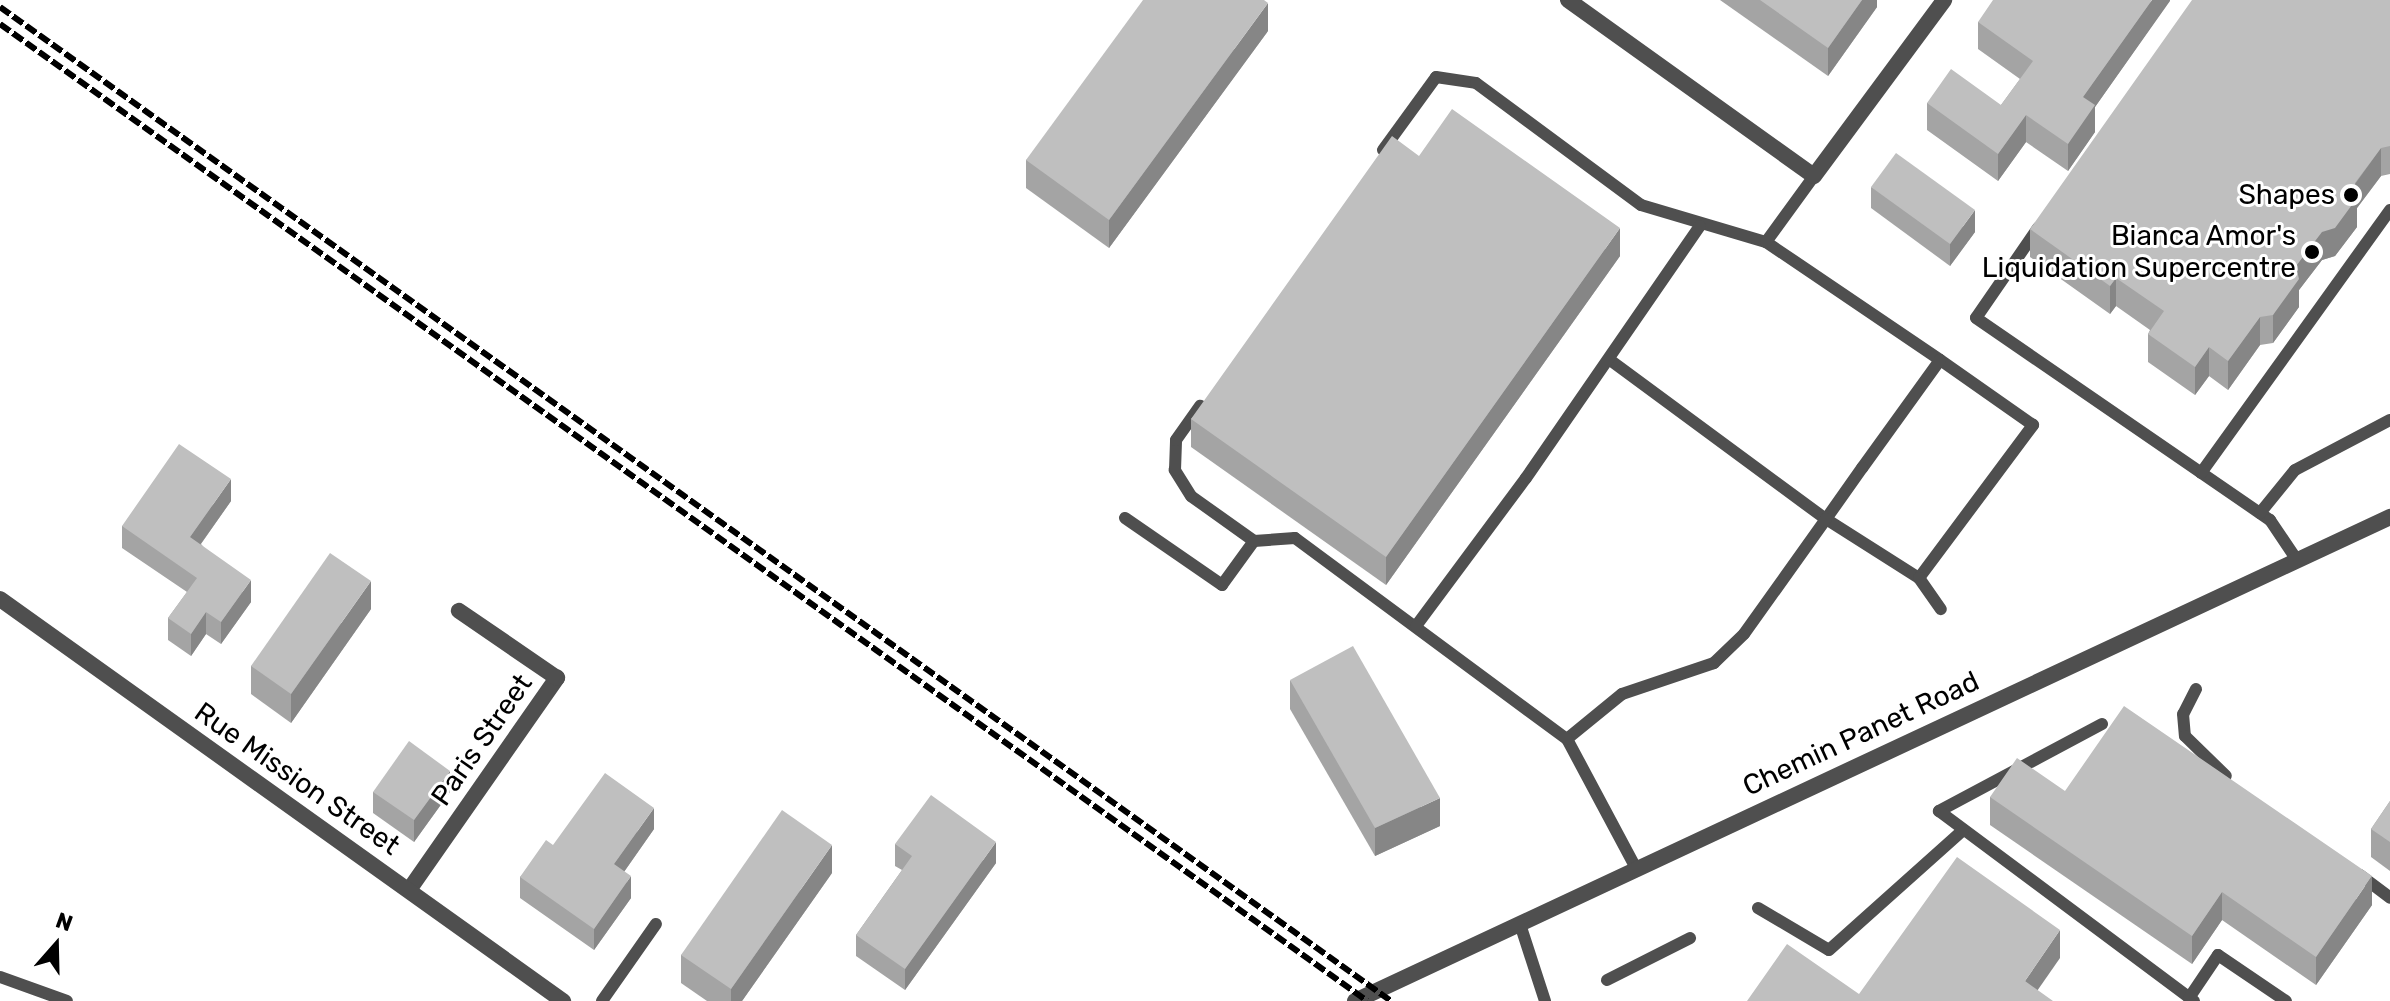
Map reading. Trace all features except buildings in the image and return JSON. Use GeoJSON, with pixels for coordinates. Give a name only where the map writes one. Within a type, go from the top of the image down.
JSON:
{"type":"FeatureCollection","features":[{"type":"Feature","properties":{"kind":"street"},"geometry":{"type":"LineString","coordinates":[[1568,0],[1814,176],[1944,0]]}},
{"type":"Feature","properties":{"kind":"street","name":"Chemin Panet Road"},"geometry":{"type":"LineString","coordinates":[[1355,1001],[2390,517]]}},
{"type":"Feature","properties":{"kind":"street","name":"Rue Mission Street"},"geometry":{"type":"LineString","coordinates":[[0,599],[563,1001]]}},
{"type":"Feature","properties":{"kind":"street","name":"Paris Street"},"geometry":{"type":"LineString","coordinates":[[409,890],[557,678],[459,611]]}},
{"type":"Feature","properties":{"kind":"lane"},"geometry":{"type":"LineString","coordinates":[[1371,167],[1436,77],[1476,83],[1641,205],[1700,226],[1766,242],[2033,425],[1919,578]]}},
{"type":"Feature","properties":{"kind":"lane"},"geometry":{"type":"LineString","coordinates":[[1766,242],[1814,176]]}},
{"type":"Feature","properties":{"kind":"lane"},"geometry":{"type":"LineString","coordinates":[[2201,473],[2390,210]]}},
{"type":"Feature","properties":{"kind":"lane"},"geometry":{"type":"LineString","coordinates":[[2047,216],[1976,318],[2260,513],[2297,560]]}},
{"type":"Feature","properties":{"kind":"lane"},"geometry":{"type":"LineString","coordinates":[[1416,626],[1610,360],[1700,226]]}},
{"type":"Feature","properties":{"kind":"lane"},"geometry":{"type":"LineString","coordinates":[[1610,360],[1826,519],[1919,578],[1941,609]]}},
{"type":"Feature","properties":{"kind":"lane"},"geometry":{"type":"LineString","coordinates":[[1567,739],[1622,694],[1714,663],[1744,634],[1940,360]]}},
{"type":"Feature","properties":{"kind":"lane"},"geometry":{"type":"LineString","coordinates":[[1214,388],[1176,440],[1175,470],[1191,496],[1254,541],[1295,538],[1567,739],[1636,868]]}},
{"type":"Feature","properties":{"kind":"lane"},"geometry":{"type":"LineString","coordinates":[[2260,513],[2295,470],[2390,420]]}},
{"type":"Feature","properties":{"kind":"lane"},"geometry":{"type":"LineString","coordinates":[[1125,518],[1222,585],[1254,541]]}},
{"type":"Feature","properties":{"kind":"lane"},"geometry":{"type":"LineString","coordinates":[[2196,689],[2183,714],[2185,736],[2205,761],[2237,784]]}},
{"type":"Feature","properties":{"kind":"lane"},"geometry":{"type":"LineString","coordinates":[[2102,724],[1939,811],[2192,1000],[2218,955],[2286,1001]]}},
{"type":"Feature","properties":{"kind":"lane"},"geometry":{"type":"LineString","coordinates":[[1758,908],[1829,950],[1963,830]]}},
{"type":"Feature","properties":{"kind":"lane"},"geometry":{"type":"LineString","coordinates":[[2342,862],[2390,898]]}},
{"type":"Feature","properties":{"kind":"lane"},"geometry":{"type":"LineString","coordinates":[[602,1001],[656,924]]}},
{"type":"Feature","properties":{"kind":"lane"},"geometry":{"type":"LineString","coordinates":[[1520,924],[1545,1001]]}},
{"type":"Feature","properties":{"kind":"lane"},"geometry":{"type":"LineString","coordinates":[[1607,980],[1690,938]]}},
{"type":"Feature","properties":{"kind":"lane"},"geometry":{"type":"LineString","coordinates":[[0,977],[67,1001]]}},
{"type":"Feature","properties":{"kind":"railway"},"geometry":{"type":"LineString","coordinates":[[0,7],[1391,1001]]}},
{"type":"Feature","properties":{"kind":"railway"},"geometry":{"type":"LineString","coordinates":[[0,24],[1367,1001]]}},
{"type":"Feature","properties":{"kind":"place","name":"Shapes"},"geometry":{"type":"Point","coordinates":[2351,195]}},
{"type":"Feature","properties":{"kind":"place","name":"Bianca Amor's Liquidation Supercentre"},"geometry":{"type":"Point","coordinates":[2312,252]}}]}
